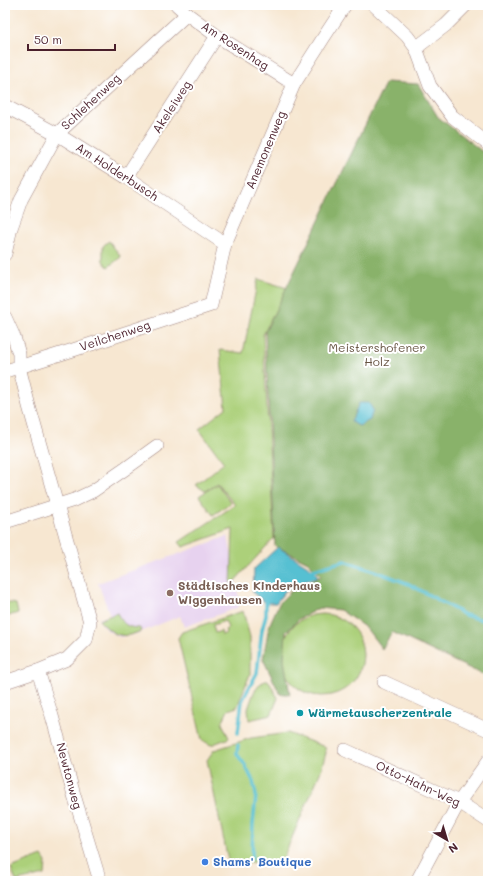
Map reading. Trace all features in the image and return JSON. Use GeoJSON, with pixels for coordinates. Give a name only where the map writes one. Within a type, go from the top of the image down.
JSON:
{"type":"FeatureCollection","features":[{"type":"Feature","properties":{"kind":"street","name":"Am Rosenhag"},"geometry":{"type":"LineString","coordinates":[[177,5],[217,36],[294,84]]}},
{"type":"Feature","properties":{"kind":"street","name":"Anemonenweg"},"geometry":{"type":"LineString","coordinates":[[211,305],[225,244],[294,84],[346,5]]}},
{"type":"Feature","properties":{"kind":"street"},"geometry":{"type":"LineString","coordinates":[[374,5],[407,36],[416,48],[430,86],[452,116],[488,144]]}},
{"type":"Feature","properties":{"kind":"street"},"geometry":{"type":"LineString","coordinates":[[416,48],[446,25],[466,5]]}},
{"type":"Feature","properties":{"kind":"street","name":"Schlehenweg"},"geometry":{"type":"LineString","coordinates":[[5,254],[11,228],[21,200],[57,134],[187,14]]}},
{"type":"Feature","properties":{"kind":"street","name":"Akeleiweg"},"geometry":{"type":"LineString","coordinates":[[126,177],[217,36]]}},
{"type":"Feature","properties":{"kind":"street","name":"Am Holderbusch"},"geometry":{"type":"LineString","coordinates":[[5,106],[57,134],[126,177],[225,244]]}},
{"type":"Feature","properties":{"kind":"street","name":"Veilchenweg"},"geometry":{"type":"LineString","coordinates":[[5,371],[211,305]]}},
{"type":"Feature","properties":{"kind":"street"},"geometry":{"type":"LineString","coordinates":[[5,317],[14,336],[19,354],[19,367],[29,406],[90,622],[86,640],[67,659],[5,682]]}},
{"type":"Feature","properties":{"kind":"street"},"geometry":{"type":"LineString","coordinates":[[5,522],[57,506],[93,491],[157,446]]}},
{"type":"Feature","properties":{"kind":"street","name":"Newtonweg"},"geometry":{"type":"LineString","coordinates":[[38,671],[100,881]]}},
{"type":"Feature","properties":{"kind":"street"},"geometry":{"type":"LineString","coordinates":[[384,682],[488,730]]}},
{"type":"Feature","properties":{"kind":"street","name":"Otto-Hahn-Weg"},"geometry":{"type":"LineString","coordinates":[[345,750],[459,802],[488,821]]}},
{"type":"Feature","properties":{"kind":"street"},"geometry":{"type":"LineString","coordinates":[[416,881],[459,802],[488,761]]}},
{"type":"Feature","properties":{"kind":"shaded area","name":"Städtisches Kinderhaus Wiggenhausen"},"geometry":{"type":"Polygon","coordinates":[[[228,536],[240,604],[237,608],[184,627],[180,616],[136,634],[120,637],[108,631],[98,619],[110,615],[98,583],[228,536]]]}},
{"type":"Feature","properties":{"kind":"green space","name":"Meistershofener Holz"},"geometry":{"type":"Polygon","coordinates":[[[386,82],[418,84],[438,117],[488,156],[488,677],[392,632],[382,649],[366,628],[340,610],[319,608],[299,619],[286,632],[284,660],[290,694],[280,694],[263,659],[269,626],[280,602],[290,592],[321,576],[308,562],[275,546],[265,332],[386,82]]]}},
{"type":"Feature","properties":{"kind":"green space"},"geometry":{"type":"Polygon","coordinates":[[[109,241],[121,257],[108,267],[103,261],[103,246],[109,241]]]}},
{"type":"Feature","properties":{"kind":"green space"},"geometry":{"type":"Polygon","coordinates":[[[258,279],[287,288],[263,335],[274,538],[231,585],[233,529],[183,547],[179,542],[235,505],[217,483],[205,491],[196,485],[224,463],[199,429],[226,408],[220,350],[243,353],[258,279]]]}},
{"type":"Feature","properties":{"kind":"green space"},"geometry":{"type":"Polygon","coordinates":[[[217,484],[231,503],[213,515],[199,496],[217,484]]]}},
{"type":"Feature","properties":{"kind":"green space"},"geometry":{"type":"Polygon","coordinates":[[[5,602],[16,604],[18,613],[5,617],[5,602]]]}},
{"type":"Feature","properties":{"kind":"green space"},"geometry":{"type":"Polygon","coordinates":[[[243,611],[250,637],[250,674],[237,707],[228,710],[222,723],[229,738],[211,745],[202,740],[178,638],[182,632],[243,611]],[[225,621],[213,625],[215,633],[221,631],[222,635],[226,633],[225,630],[228,628],[225,621]]]}},
{"type":"Feature","properties":{"kind":"green space"},"geometry":{"type":"Polygon","coordinates":[[[117,613],[126,625],[140,628],[141,631],[128,635],[118,634],[113,632],[99,620],[117,613]]]}},
{"type":"Feature","properties":{"kind":"green space"},"geometry":{"type":"Polygon","coordinates":[[[314,614],[330,614],[345,621],[356,632],[363,647],[363,663],[360,671],[351,684],[338,693],[330,696],[314,696],[299,689],[288,678],[281,663],[281,647],[288,632],[299,621],[314,614]]]}},
{"type":"Feature","properties":{"kind":"green space"},"geometry":{"type":"Polygon","coordinates":[[[268,680],[278,698],[271,715],[249,720],[248,709],[254,692],[261,683],[268,680]]]}},
{"type":"Feature","properties":{"kind":"green space"},"geometry":{"type":"Polygon","coordinates":[[[288,733],[325,747],[326,753],[320,773],[281,863],[256,862],[229,865],[207,760],[214,750],[251,738],[288,733]]]}},
{"type":"Feature","properties":{"kind":"green space"},"geometry":{"type":"Polygon","coordinates":[[[42,856],[46,862],[45,875],[16,881],[11,868],[42,856]]]}},
{"type":"Feature","properties":{"kind":"water"},"geometry":{"type":"Polygon","coordinates":[[[359,403],[369,403],[373,410],[370,420],[359,426],[351,422],[359,403]]]}},
{"type":"Feature","properties":{"kind":"water"},"geometry":{"type":"Polygon","coordinates":[[[278,547],[314,570],[318,577],[286,590],[276,603],[266,603],[253,593],[254,569],[278,547]]]}},
{"type":"Feature","properties":{"kind":"waterway"},"geometry":{"type":"LineString","coordinates":[[310,571],[344,561],[409,584],[465,615],[486,621],[488,619]]}},
{"type":"Feature","properties":{"kind":"waterway"},"geometry":{"type":"LineString","coordinates":[[238,733],[242,701],[257,673],[262,630],[266,615],[266,603],[269,599]]}},
{"type":"Feature","properties":{"kind":"waterway"},"geometry":{"type":"LineString","coordinates":[[238,745],[237,754],[245,765],[253,781],[256,795],[252,858]]}},
{"type":"Feature","properties":{"kind":"place","name":"Städtisches Kinderhaus Wiggenhausen"},"geometry":{"type":"Point","coordinates":[170,593]}},
{"type":"Feature","properties":{"kind":"place","name":"Wärmetauscherzentrale"},"geometry":{"type":"Point","coordinates":[300,713]}},
{"type":"Feature","properties":{"kind":"place","name":"Shams' Boutique"},"geometry":{"type":"Point","coordinates":[205,862]}}]}
